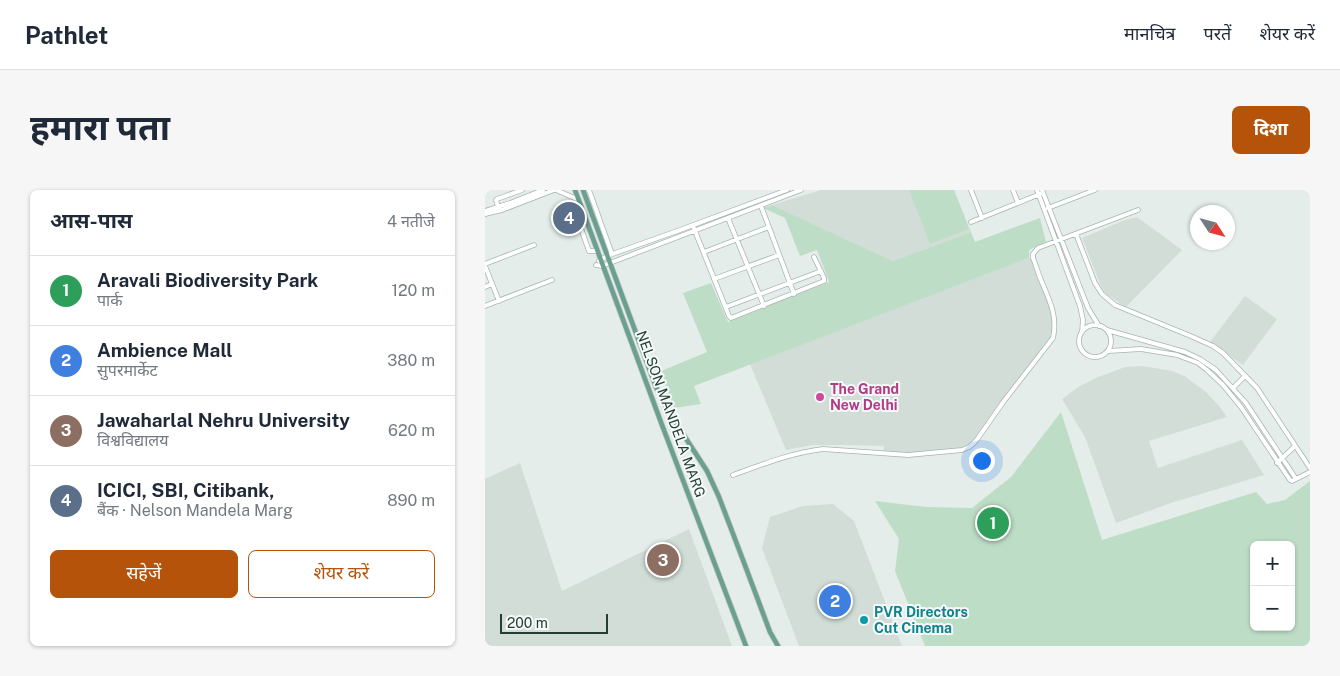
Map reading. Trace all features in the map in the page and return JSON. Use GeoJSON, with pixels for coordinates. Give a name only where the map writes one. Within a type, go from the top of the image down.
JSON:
{"type":"FeatureCollection","features":[{"type":"Feature","properties":{"kind":"main road","name":"NELSON MANDELA MARG"},"geometry":{"type":"LineString","coordinates":[[575,190],[746,646]]}},
{"type":"Feature","properties":{"kind":"main road","name":"NELSON MANDELA MARG"},"geometry":{"type":"LineString","coordinates":[[583,190],[595,214],[610,255],[610,263],[656,387],[672,417],[707,471],[777,646]]}},
{"type":"Feature","properties":{"kind":"street"},"geometry":{"type":"LineString","coordinates":[[498,207],[497,198],[521,190]]}},
{"type":"Feature","properties":{"kind":"street"},"geometry":{"type":"LineString","coordinates":[[485,212],[542,190]]}},
{"type":"Feature","properties":{"kind":"street"},"geometry":{"type":"LineString","coordinates":[[485,212],[502,210],[555,190],[579,200]]}},
{"type":"Feature","properties":{"kind":"street"},"geometry":{"type":"LineString","coordinates":[[589,190],[595,214]]}},
{"type":"Feature","properties":{"kind":"street"},"geometry":{"type":"LineString","coordinates":[[600,259],[787,190]]}},
{"type":"Feature","properties":{"kind":"street"},"geometry":{"type":"LineString","coordinates":[[603,266],[801,190]]}},
{"type":"Feature","properties":{"kind":"street"},"geometry":{"type":"LineString","coordinates":[[971,190],[982,218]]}},
{"type":"Feature","properties":{"kind":"street"},"geometry":{"type":"LineString","coordinates":[[1013,190],[1018,204]]}},
{"type":"Feature","properties":{"kind":"street"},"geometry":{"type":"LineString","coordinates":[[1037,190],[1041,193],[1088,308],[1099,326]]}},
{"type":"Feature","properties":{"kind":"street"},"geometry":{"type":"LineString","coordinates":[[1046,208],[1095,190]]}},
{"type":"Feature","properties":{"kind":"street"},"geometry":{"type":"LineString","coordinates":[[971,222],[1041,193]]}},
{"type":"Feature","properties":{"kind":"street"},"geometry":{"type":"LineString","coordinates":[[761,206],[795,294]]}},
{"type":"Feature","properties":{"kind":"street"},"geometry":{"type":"LineString","coordinates":[[738,208],[741,213]]}},
{"type":"Feature","properties":{"kind":"street"},"geometry":{"type":"LineString","coordinates":[[733,474],[766,462],[823,449],[908,455],[946,452],[969,447],[974,443],[1004,400],[1053,338],[1055,328],[1053,313],[1033,254],[1038,248],[1138,210]]}},
{"type":"Feature","properties":{"kind":"street"},"geometry":{"type":"LineString","coordinates":[[585,217],[579,223],[589,251],[597,251]]}},
{"type":"Feature","properties":{"kind":"street"},"geometry":{"type":"LineString","coordinates":[[728,218],[763,306]]}},
{"type":"Feature","properties":{"kind":"street"},"geometry":{"type":"LineString","coordinates":[[693,226],[725,307],[729,316],[733,318],[824,281],[814,257]]}},
{"type":"Feature","properties":{"kind":"street"},"geometry":{"type":"LineString","coordinates":[[704,252],[769,227]]}},
{"type":"Feature","properties":{"kind":"street"},"geometry":{"type":"LineString","coordinates":[[1076,234],[1101,294],[1109,301],[1129,311],[1213,346],[1223,353],[1257,388],[1310,468]]}},
{"type":"Feature","properties":{"kind":"street"},"geometry":{"type":"LineString","coordinates":[[1059,241],[1081,313],[1082,332],[1079,343],[1085,354],[1096,357],[1108,351],[1111,346],[1111,340],[1107,330]]}},
{"type":"Feature","properties":{"kind":"street"},"geometry":{"type":"LineString","coordinates":[[499,301],[485,265],[534,245]]}},
{"type":"Feature","properties":{"kind":"street"},"geometry":{"type":"LineString","coordinates":[[714,279],[779,255]]}},
{"type":"Feature","properties":{"kind":"street"},"geometry":{"type":"LineString","coordinates":[[725,307],[821,271]]}},
{"type":"Feature","properties":{"kind":"street"},"geometry":{"type":"LineString","coordinates":[[485,306],[553,280]]}},
{"type":"Feature","properties":{"kind":"street"},"geometry":{"type":"LineString","coordinates":[[485,287],[492,284]]}},
{"type":"Feature","properties":{"kind":"street"},"geometry":{"type":"LineString","coordinates":[[1082,332],[1091,326],[1099,326],[1107,330],[1185,352],[1208,364],[1216,370],[1246,403],[1296,479]]}},
{"type":"Feature","properties":{"kind":"street"},"geometry":{"type":"LineString","coordinates":[[1108,351],[1151,350],[1177,355],[1198,364],[1215,377],[1234,399],[1290,480],[1292,481],[1310,472]]}},
{"type":"Feature","properties":{"kind":"street"},"geometry":{"type":"LineString","coordinates":[[1233,388],[1245,376]]}},
{"type":"Feature","properties":{"kind":"street"},"geometry":{"type":"LineString","coordinates":[[1277,463],[1295,446]]}},
{"type":"Feature","properties":{"kind":"shaded area"},"geometry":{"type":"Polygon","coordinates":[[[821,190],[954,190],[971,232],[893,261],[772,205],[821,190]]]}},
{"type":"Feature","properties":{"kind":"shaded area"},"geometry":{"type":"Polygon","coordinates":[[[1137,217],[1182,250],[1126,307],[1106,294],[1082,238],[1137,217]]]}},
{"type":"Feature","properties":{"kind":"shaded area"},"geometry":{"type":"Polygon","coordinates":[[[1032,257],[1055,319],[1053,338],[974,443],[954,451],[904,455],[883,453],[884,446],[812,445],[786,450],[750,364],[1032,257]]]}},
{"type":"Feature","properties":{"kind":"shaded area"},"geometry":{"type":"Polygon","coordinates":[[[1245,296],[1277,319],[1243,365],[1210,342],[1245,296]]]}},
{"type":"Feature","properties":{"kind":"shaded area"},"geometry":{"type":"Polygon","coordinates":[[[1142,366],[1172,371],[1184,376],[1205,391],[1227,417],[1149,441],[1158,468],[1242,440],[1264,475],[1171,503],[1116,523],[1085,437],[1062,399],[1080,386],[1096,378],[1125,367],[1142,366]]]}},
{"type":"Feature","properties":{"kind":"shaded area"},"geometry":{"type":"Polygon","coordinates":[[[520,463],[562,591],[689,529],[732,646],[485,646],[485,479],[520,463]]]}},
{"type":"Feature","properties":{"kind":"shaded area"},"geometry":{"type":"Polygon","coordinates":[[[833,504],[854,521],[902,646],[799,646],[762,548],[770,517],[803,506],[833,504]]]}},
{"type":"Feature","properties":{"kind":"green space"},"geometry":{"type":"Polygon","coordinates":[[[909,190],[954,190],[969,229],[930,244],[909,190]]]}},
{"type":"Feature","properties":{"kind":"green space"},"geometry":{"type":"Polygon","coordinates":[[[772,205],[893,261],[971,232],[975,242],[1040,218],[1046,242],[1029,250],[1029,258],[694,386],[701,404],[674,408],[661,371],[707,352],[683,293],[711,283],[728,322],[829,282],[817,250],[800,256],[785,218],[763,208],[772,205]]]}},
{"type":"Feature","properties":{"kind":"green space"},"geometry":{"type":"Polygon","coordinates":[[[1061,412],[1102,540],[1256,492],[1267,504],[1285,500],[1310,481],[1310,646],[925,646],[895,571],[899,539],[875,501],[926,507],[972,508],[1011,477],[1061,412]]]}},
{"type":"Feature","properties":{"kind":"place","name":"ICICI, SBI, Citibank,"},"geometry":{"type":"Point","coordinates":[569,218]}},
{"type":"Feature","properties":{"kind":"place","name":"The Grand New Delhi"},"geometry":{"type":"Point","coordinates":[820,397]}},
{"type":"Feature","properties":{"kind":"place","name":"Aravali Biodiversity Park"},"geometry":{"type":"Point","coordinates":[993,523]}},
{"type":"Feature","properties":{"kind":"place","name":"Jawaharlal Nehru University"},"geometry":{"type":"Point","coordinates":[663,560]}},
{"type":"Feature","properties":{"kind":"place","name":"Ambience Mall"},"geometry":{"type":"Point","coordinates":[835,601]}},
{"type":"Feature","properties":{"kind":"place","name":"PVR Directors Cut Cinema"},"geometry":{"type":"Point","coordinates":[864,620]}}]}
